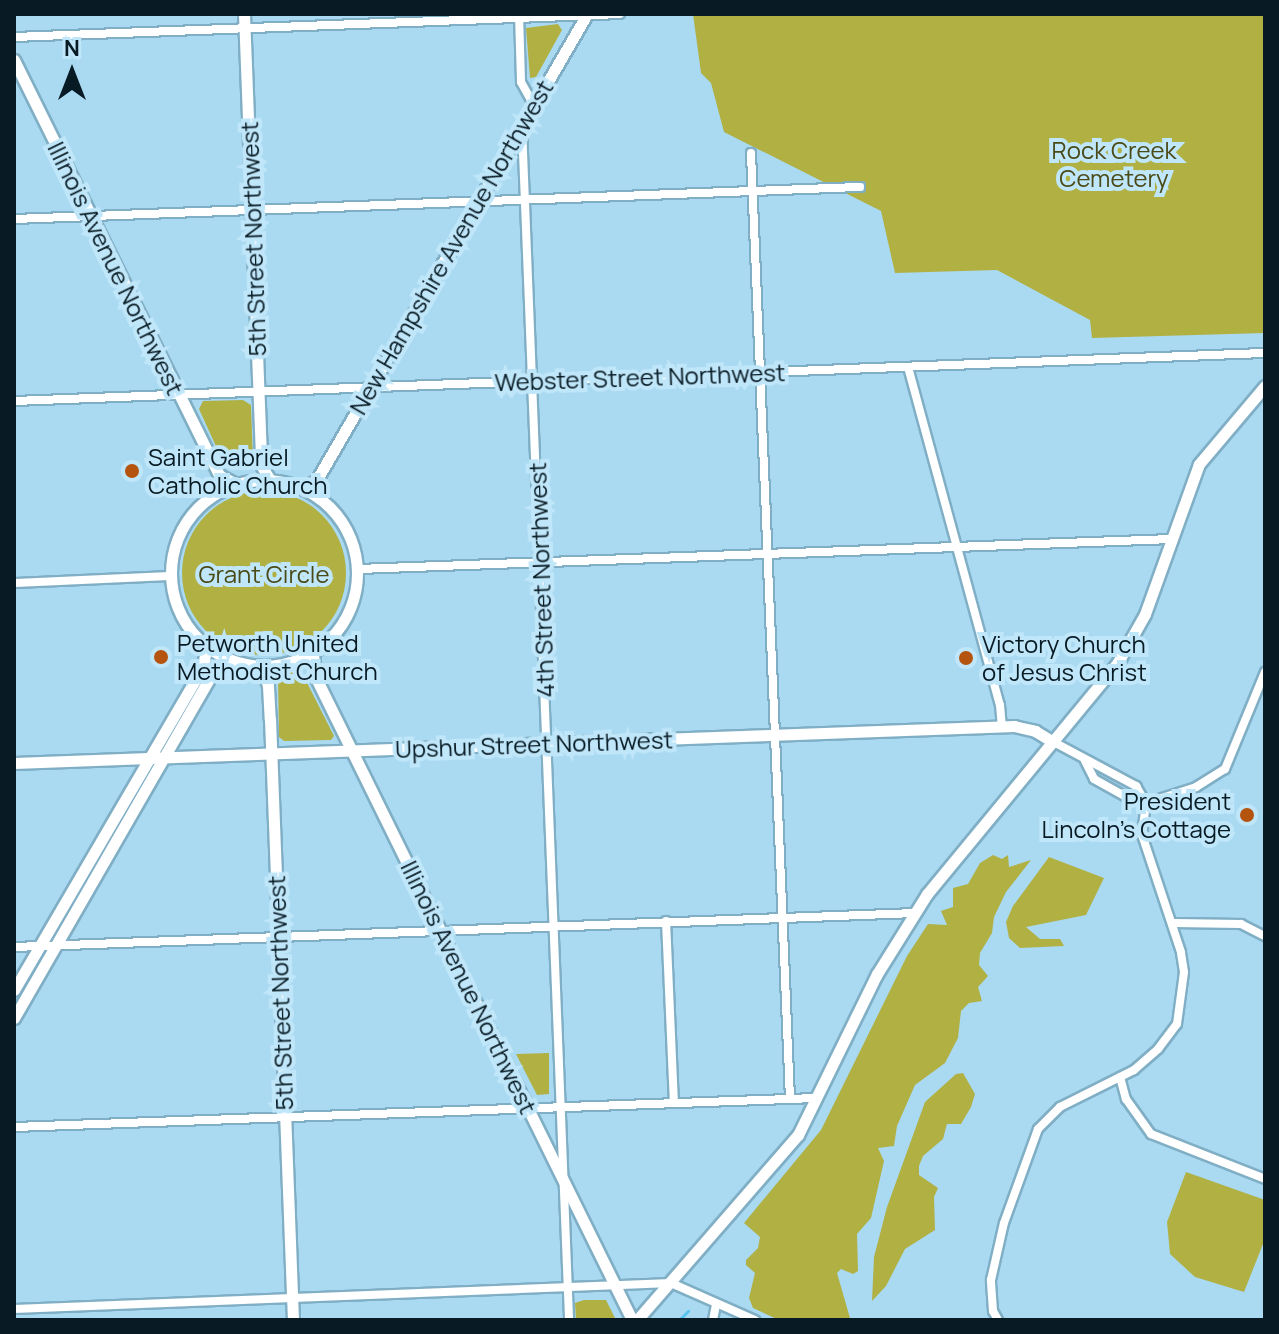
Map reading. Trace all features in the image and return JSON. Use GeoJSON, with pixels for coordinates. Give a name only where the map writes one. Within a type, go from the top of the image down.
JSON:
{"type":"FeatureCollection","features":[{"type":"Feature","properties":{"kind":"street","name":"5th Street Northwest"},"geometry":{"type":"LineString","coordinates":[[244,14],[261,465],[270,480]]}},
{"type":"Feature","properties":{"kind":"street","name":"New Hampshire Avenue Northwest"},"geometry":{"type":"LineString","coordinates":[[316,481],[587,14]]}},
{"type":"Feature","properties":{"kind":"street"},"geometry":{"type":"LineString","coordinates":[[14,37],[620,14]]}},
{"type":"Feature","properties":{"kind":"street"},"geometry":{"type":"LineString","coordinates":[[519,16],[521,82],[534,105]]}},
{"type":"Feature","properties":{"kind":"street","name":"Illinois Avenue Northwest"},"geometry":{"type":"LineString","coordinates":[[14,60],[219,475]]}},
{"type":"Feature","properties":{"kind":"street","name":"4th Street Northwest"},"geometry":{"type":"LineString","coordinates":[[522,127],[569,1320]]}},
{"type":"Feature","properties":{"kind":"street"},"geometry":{"type":"LineString","coordinates":[[751,153],[790,1098]]}},
{"type":"Feature","properties":{"kind":"street"},"geometry":{"type":"LineString","coordinates":[[14,219],[856,187]]}},
{"type":"Feature","properties":{"kind":"street","name":"Webster Street Northwest"},"geometry":{"type":"LineString","coordinates":[[14,401],[1265,353]]}},
{"type":"Feature","properties":{"kind":"street"},"geometry":{"type":"LineString","coordinates":[[908,367],[1000,705],[1002,726]]}},
{"type":"Feature","properties":{"kind":"street"},"geometry":{"type":"LineString","coordinates":[[635,1320],[792,1143],[877,974],[914,913],[1050,740],[1095,691],[1129,644],[1203,458],[1265,386]]}},
{"type":"Feature","properties":{"kind":"street"},"geometry":{"type":"LineString","coordinates":[[252,481],[261,465]]}},
{"type":"Feature","properties":{"kind":"street"},"geometry":{"type":"LineString","coordinates":[[214,495],[219,475],[236,484]]}},
{"type":"Feature","properties":{"kind":"street"},"geometry":{"type":"LineString","coordinates":[[270,480],[302,488],[320,498],[348,532],[358,569],[356,594],[347,617],[332,637],[313,653],[291,663],[262,666],[232,661],[206,647],[180,613],[171,576],[174,549],[182,529],[195,511],[214,495],[236,484],[270,480]]}},
{"type":"Feature","properties":{"kind":"street"},"geometry":{"type":"LineString","coordinates":[[302,488],[316,481],[320,498]]}},
{"type":"Feature","properties":{"kind":"street"},"geometry":{"type":"LineString","coordinates":[[358,569],[1173,539]]}},
{"type":"Feature","properties":{"kind":"street"},"geometry":{"type":"LineString","coordinates":[[14,583],[171,576]]}},
{"type":"Feature","properties":{"kind":"street"},"geometry":{"type":"LineString","coordinates":[[14,990],[203,667],[206,647]]}},
{"type":"Feature","properties":{"kind":"street","name":"Illinois Avenue Northwest"},"geometry":{"type":"LineString","coordinates":[[313,653],[315,676],[615,1286],[635,1320]]}},
{"type":"Feature","properties":{"kind":"street"},"geometry":{"type":"LineString","coordinates":[[14,1018],[212,673],[232,661]]}},
{"type":"Feature","properties":{"kind":"street","name":"5th Street Northwest"},"geometry":{"type":"LineString","coordinates":[[262,666],[268,686],[293,1320]]}},
{"type":"Feature","properties":{"kind":"street"},"geometry":{"type":"LineString","coordinates":[[1085,761],[1094,779],[1128,798],[1146,803],[1196,787],[1225,769],[1265,672]]}},
{"type":"Feature","properties":{"kind":"street","name":"Upshur Street Northwest"},"geometry":{"type":"LineString","coordinates":[[14,763],[1002,726],[1027,728],[1050,740]]}},
{"type":"Feature","properties":{"kind":"street"},"geometry":{"type":"LineString","coordinates":[[998,1320],[993,1311],[991,1280],[1004,1223],[1038,1129],[1060,1107],[1134,1070],[1158,1049],[1177,1024],[1184,972],[1174,923],[1142,835],[1146,803],[1136,786],[1101,764],[1085,761],[1050,740]]}},
{"type":"Feature","properties":{"kind":"street"},"geometry":{"type":"LineString","coordinates":[[14,947],[914,913]]}},
{"type":"Feature","properties":{"kind":"street"},"geometry":{"type":"LineString","coordinates":[[666,921],[674,1102]]}},
{"type":"Feature","properties":{"kind":"street"},"geometry":{"type":"LineString","coordinates":[[1174,923],[1241,924],[1265,936]]}},
{"type":"Feature","properties":{"kind":"street"},"geometry":{"type":"LineString","coordinates":[[1120,1077],[1126,1099],[1151,1134],[1265,1179]]}},
{"type":"Feature","properties":{"kind":"street"},"geometry":{"type":"LineString","coordinates":[[14,1127],[527,1106],[817,1098]]}},
{"type":"Feature","properties":{"kind":"street"},"geometry":{"type":"LineString","coordinates":[[14,1309],[671,1283],[755,1320]]}},
{"type":"Feature","properties":{"kind":"street"},"geometry":{"type":"LineString","coordinates":[[713,1320],[716,1305]]}},
{"type":"Feature","properties":{"kind":"green space","name":"Rock Creek Cemetery"},"geometry":{"type":"Polygon","coordinates":[[[693,14],[1265,14],[1265,333],[1092,338],[1090,320],[997,270],[895,273],[881,211],[724,132],[711,83],[701,73],[693,14]]]}},
{"type":"Feature","properties":{"kind":"green space"},"geometry":{"type":"Polygon","coordinates":[[[558,24],[562,30],[536,77],[530,78],[526,28],[558,24]]]}},
{"type":"Feature","properties":{"kind":"green space"},"geometry":{"type":"Polygon","coordinates":[[[243,400],[251,405],[253,461],[240,470],[225,466],[199,409],[203,401],[243,400]]]}},
{"type":"Feature","properties":{"kind":"green space","name":"Grant Circle"},"geometry":{"type":"Polygon","coordinates":[[[264,491],[295,498],[322,515],[339,542],[346,573],[339,604],[322,631],[295,648],[264,655],[233,648],[206,631],[189,604],[182,573],[189,542],[206,515],[233,498],[264,491]]]}},
{"type":"Feature","properties":{"kind":"green space"},"geometry":{"type":"Polygon","coordinates":[[[300,669],[334,736],[331,740],[284,741],[279,737],[278,675],[300,669]]]}},
{"type":"Feature","properties":{"kind":"green space"},"geometry":{"type":"Polygon","coordinates":[[[993,855],[1002,859],[1008,855],[1009,867],[1031,860],[1006,892],[994,917],[992,933],[980,953],[979,965],[988,976],[978,987],[982,1001],[969,1003],[961,1011],[958,1038],[945,1063],[915,1085],[897,1126],[894,1146],[878,1148],[884,1161],[871,1218],[857,1234],[858,1271],[853,1274],[841,1269],[837,1273],[850,1318],[779,1320],[753,1308],[749,1298],[755,1273],[746,1265],[746,1260],[758,1248],[760,1237],[744,1223],[821,1130],[907,956],[928,924],[947,925],[941,911],[953,907],[953,888],[968,884],[980,863],[993,855]]]}},
{"type":"Feature","properties":{"kind":"green space"},"geometry":{"type":"Polygon","coordinates":[[[1049,857],[1104,878],[1086,915],[1026,927],[1040,939],[1060,939],[1064,946],[1020,948],[1009,938],[1006,922],[1013,906],[1049,857]]]}},
{"type":"Feature","properties":{"kind":"green space"},"geometry":{"type":"Polygon","coordinates":[[[549,1053],[549,1094],[537,1095],[516,1054],[549,1053]]]}},
{"type":"Feature","properties":{"kind":"green space"},"geometry":{"type":"Polygon","coordinates":[[[963,1073],[975,1094],[971,1107],[961,1124],[947,1124],[943,1139],[923,1156],[919,1166],[919,1175],[938,1188],[934,1197],[935,1230],[905,1249],[886,1286],[872,1301],[874,1257],[887,1207],[925,1102],[956,1074],[963,1073]]]}},
{"type":"Feature","properties":{"kind":"green space"},"geometry":{"type":"Polygon","coordinates":[[[1186,1172],[1265,1200],[1265,1239],[1244,1292],[1195,1277],[1170,1254],[1167,1222],[1186,1172]]]}},
{"type":"Feature","properties":{"kind":"green space"},"geometry":{"type":"Polygon","coordinates":[[[606,1300],[616,1320],[576,1320],[575,1303],[606,1300]]]}},
{"type":"Feature","properties":{"kind":"waterway"},"geometry":{"type":"LineString","coordinates":[[679,1320],[688,1311]]}},
{"type":"Feature","properties":{"kind":"place","name":"Saint Gabriel Catholic Church"},"geometry":{"type":"Point","coordinates":[132,471]}},
{"type":"Feature","properties":{"kind":"place","name":"Petworth United Methodist Church"},"geometry":{"type":"Point","coordinates":[161,657]}},
{"type":"Feature","properties":{"kind":"place","name":"Victory Church of Jesus Christ"},"geometry":{"type":"Point","coordinates":[966,658]}},
{"type":"Feature","properties":{"kind":"place","name":"President Lincoln's Cottage"},"geometry":{"type":"Point","coordinates":[1247,815]}}]}
